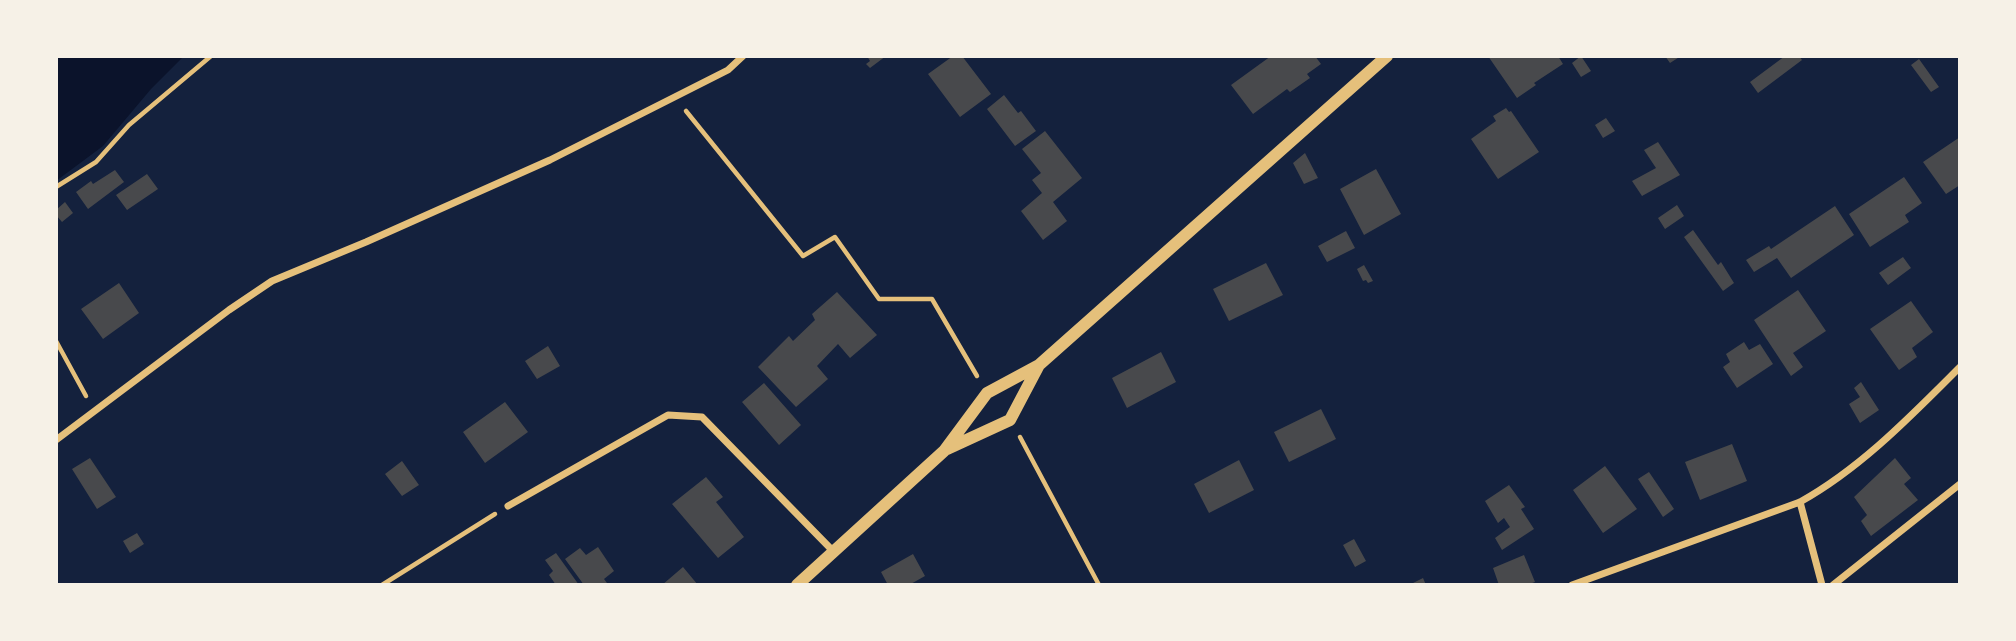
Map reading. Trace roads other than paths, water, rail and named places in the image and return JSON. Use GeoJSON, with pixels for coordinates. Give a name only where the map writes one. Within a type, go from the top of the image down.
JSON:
{"type":"FeatureCollection","features":[{"type":"Feature","properties":{"kind":"street"},"geometry":{"type":"LineString","coordinates":[[56,440],[229,310],[272,281],[550,160],[728,70],[743,56]]}},
{"type":"Feature","properties":{"kind":"street"},"geometry":{"type":"LineString","coordinates":[[797,585],[944,450],[987,393],[1038,365],[1387,56]]}},
{"type":"Feature","properties":{"kind":"street"},"geometry":{"type":"LineString","coordinates":[[944,450],[1010,420],[1038,365]]}},
{"type":"Feature","properties":{"kind":"street"},"geometry":{"type":"LineString","coordinates":[[1573,585],[1800,502],[1831,485],[1907,419],[1960,367]]}},
{"type":"Feature","properties":{"kind":"street"},"geometry":{"type":"LineString","coordinates":[[508,506],[668,415],[702,417],[834,553]]}},
{"type":"Feature","properties":{"kind":"street"},"geometry":{"type":"LineString","coordinates":[[1833,585],[1960,484]]}},
{"type":"Feature","properties":{"kind":"street"},"geometry":{"type":"LineString","coordinates":[[1800,502],[1822,585]]}},
{"type":"Feature","properties":{"kind":"water"},"geometry":{"type":"Polygon","coordinates":[[[56,56],[184,56],[151,89],[103,146],[56,181],[56,56]]]}}]}
